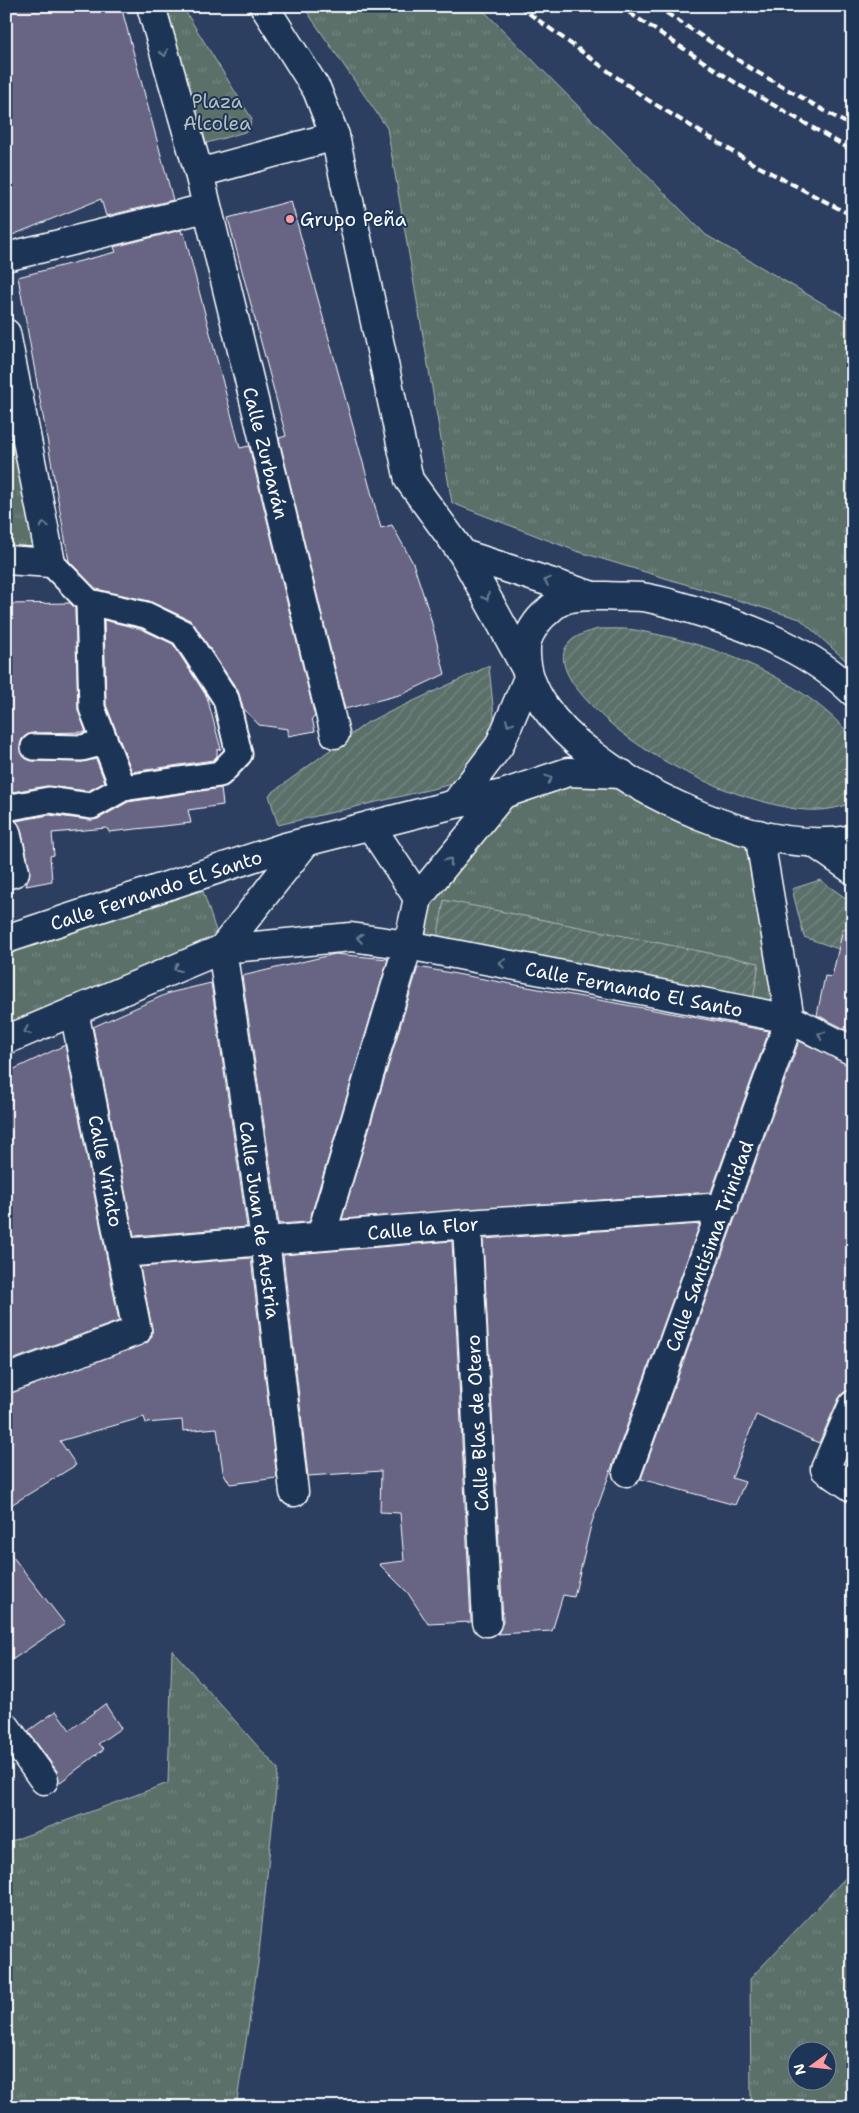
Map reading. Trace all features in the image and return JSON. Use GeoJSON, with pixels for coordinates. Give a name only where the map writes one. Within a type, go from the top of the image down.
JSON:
{"type":"FeatureCollection","features":[{"type":"Feature","properties":{"kind":"main road"},"geometry":{"type":"LineString","coordinates":[[151,6],[199,173],[335,136]]}},
{"type":"Feature","properties":{"kind":"main road"},"geometry":{"type":"LineString","coordinates":[[264,6],[317,90],[335,136],[409,480],[463,554],[540,699],[562,728],[588,752],[657,795],[706,818],[787,841],[814,843],[847,841],[853,838]]}},
{"type":"Feature","properties":{"kind":"main road","name":"Calle Zurbarán"},"geometry":{"type":"LineString","coordinates":[[199,173],[335,734]]}},
{"type":"Feature","properties":{"kind":"main road"},"geometry":{"type":"LineString","coordinates":[[6,257],[206,208]]}},
{"type":"Feature","properties":{"kind":"main road"},"geometry":{"type":"LineString","coordinates":[[6,333],[51,563],[6,560]]}},
{"type":"Feature","properties":{"kind":"main road"},"geometry":{"type":"LineString","coordinates":[[463,554],[594,596]]}},
{"type":"Feature","properties":{"kind":"main road"},"geometry":{"type":"LineString","coordinates":[[455,804],[499,746],[528,674],[526,645],[540,617],[561,601],[594,596],[643,597],[689,608],[746,627],[794,650],[839,678],[853,692]]}},
{"type":"Feature","properties":{"kind":"main road","name":"Calle Fernando El Santo"},"geometry":{"type":"LineString","coordinates":[[6,939],[306,842],[455,804],[503,794],[568,772],[622,774]]}},
{"type":"Feature","properties":{"kind":"main road"},"geometry":{"type":"LineString","coordinates":[[321,1236],[408,946],[418,898],[503,794]]}},
{"type":"Feature","properties":{"kind":"main road"},"geometry":{"type":"LineString","coordinates":[[370,826],[418,898]]}},
{"type":"Feature","properties":{"kind":"main road"},"geometry":{"type":"LineString","coordinates":[[6,832],[11,874]]}},
{"type":"Feature","properties":{"kind":"main road"},"geometry":{"type":"LineString","coordinates":[[759,834],[790,1019]]}},
{"type":"Feature","properties":{"kind":"main road","name":"Calle Fernando El Santo"},"geometry":{"type":"LineString","coordinates":[[222,949],[306,842]]}},
{"type":"Feature","properties":{"kind":"main road"},"geometry":{"type":"LineString","coordinates":[[814,843],[853,870]]}},
{"type":"Feature","properties":{"kind":"main road","name":"Calle Fernando El Santo"},"geometry":{"type":"LineString","coordinates":[[6,1040],[222,949],[351,937],[408,946],[790,1019],[853,1051]]}},
{"type":"Feature","properties":{"kind":"main road","name":"Calle Juan de Austria"},"geometry":{"type":"LineString","coordinates":[[222,949],[265,1239],[294,1492]]}},
{"type":"Feature","properties":{"kind":"main road","name":"Calle Viriato"},"geometry":{"type":"LineString","coordinates":[[6,1379],[137,1331],[74,1011]]}},
{"type":"Feature","properties":{"kind":"main road","name":"Calle Santísima Trinidad"},"geometry":{"type":"LineString","coordinates":[[627,1472],[724,1207],[790,1019]]}},
{"type":"Feature","properties":{"kind":"main road","name":"Calle la Flor"},"geometry":{"type":"LineString","coordinates":[[123,1253],[265,1239],[724,1207]]}},
{"type":"Feature","properties":{"kind":"main road","name":"Calle Blas de Otero"},"geometry":{"type":"LineString","coordinates":[[467,1224],[486,1622]]}},
{"type":"Feature","properties":{"kind":"main road"},"geometry":{"type":"LineString","coordinates":[[853,1405],[825,1469],[853,1488]]}},
{"type":"Feature","properties":{"kind":"main road"},"geometry":{"type":"LineString","coordinates":[[6,1727],[44,1780]]}},
{"type":"Feature","properties":{"kind":"street"},"geometry":{"type":"LineString","coordinates":[[6,808],[49,800],[91,806],[123,788],[220,774],[239,754],[226,699],[183,633],[146,615],[89,602],[51,563]]}},
{"type":"Feature","properties":{"kind":"street"},"geometry":{"type":"LineString","coordinates":[[89,602],[92,708],[123,788]]}},
{"type":"Feature","properties":{"kind":"street"},"geometry":{"type":"LineString","coordinates":[[34,747],[82,748],[105,742]]}},
{"type":"Feature","properties":{"kind":"green space","name":"Plaza Alcolea"},"geometry":{"type":"Polygon","coordinates":[[[160,6],[182,6],[252,119],[248,131],[200,145],[160,6]]]}},
{"type":"Feature","properties":{"kind":"green space"},"geometry":{"type":"Polygon","coordinates":[[[303,6],[477,6],[706,235],[853,321],[853,667],[800,619],[576,551],[452,503],[387,128],[303,6]]]}},
{"type":"Feature","properties":{"kind":"green space"},"geometry":{"type":"Polygon","coordinates":[[[6,332],[51,563],[6,560],[6,332]]]}},
{"type":"Feature","properties":{"kind":"green space"},"geometry":{"type":"Polygon","coordinates":[[[598,629],[635,630],[698,645],[756,667],[783,681],[809,698],[832,716],[853,738],[853,802],[830,809],[806,810],[761,801],[700,779],[643,748],[617,729],[594,708],[574,685],[564,665],[564,654],[568,644],[578,636],[598,629]]]}},
{"type":"Feature","properties":{"kind":"green space"},"geometry":{"type":"Polygon","coordinates":[[[489,666],[495,726],[472,766],[449,785],[278,825],[269,795],[368,722],[489,666]]]}},
{"type":"Feature","properties":{"kind":"green space"},"geometry":{"type":"Polygon","coordinates":[[[622,774],[759,834],[790,1019],[408,945],[418,898],[503,794],[622,774]]]}},
{"type":"Feature","properties":{"kind":"green space"},"geometry":{"type":"Polygon","coordinates":[[[198,876],[222,949],[6,1040],[6,939],[198,876]]]}},
{"type":"Feature","properties":{"kind":"green space"},"geometry":{"type":"Polygon","coordinates":[[[820,880],[853,903],[853,954],[804,937],[792,889],[820,880]]]}},
{"type":"Feature","properties":{"kind":"green space"},"geometry":{"type":"Polygon","coordinates":[[[444,900],[759,963],[751,1012],[435,951],[444,900]]]}},
{"type":"Feature","properties":{"kind":"green space"},"geometry":{"type":"Polygon","coordinates":[[[172,1650],[278,1769],[258,1963],[236,2107],[6,2107],[6,1843],[168,1783],[172,1650]]]}},
{"type":"Feature","properties":{"kind":"green space"},"geometry":{"type":"Polygon","coordinates":[[[853,1856],[853,2107],[751,2107],[750,1979],[848,1875],[853,1856]]]}},
{"type":"Feature","properties":{"kind":"building"},"geometry":{"type":"Polygon","coordinates":[[[6,6],[121,6],[173,200],[106,216],[101,199],[10,236],[6,216],[6,6]]]}},
{"type":"Feature","properties":{"kind":"building"},"geometry":{"type":"Polygon","coordinates":[[[291,201],[381,528],[392,525],[413,563],[429,612],[445,674],[403,694],[345,709],[279,438],[286,436],[228,218],[291,201]]]}},
{"type":"Feature","properties":{"kind":"building"},"geometry":{"type":"Polygon","coordinates":[[[181,230],[182,234],[184,233],[240,448],[249,446],[315,717],[312,718],[315,731],[288,736],[288,729],[259,725],[243,708],[238,691],[190,620],[149,601],[96,589],[69,561],[18,277],[116,252],[114,247],[181,230]]]}},
{"type":"Feature","properties":{"kind":"building"},"geometry":{"type":"Polygon","coordinates":[[[70,603],[75,608],[78,709],[86,732],[34,733],[22,739],[20,747],[22,754],[33,761],[82,762],[96,759],[105,782],[88,791],[47,786],[6,793],[6,604],[70,603]]]}},
{"type":"Feature","properties":{"kind":"building"},"geometry":{"type":"Polygon","coordinates":[[[104,620],[141,629],[173,644],[207,697],[221,749],[217,750],[217,756],[213,760],[132,772],[106,705],[104,620]]]}},
{"type":"Feature","properties":{"kind":"building"},"geometry":{"type":"Polygon","coordinates":[[[221,788],[223,805],[188,810],[191,823],[109,832],[107,828],[52,833],[54,855],[50,856],[52,881],[26,886],[30,869],[21,829],[16,821],[49,815],[90,820],[98,819],[128,802],[221,788]]]}},
{"type":"Feature","properties":{"kind":"building"},"geometry":{"type":"Polygon","coordinates":[[[843,929],[853,930],[853,1033],[817,1015],[825,976],[832,977],[843,929]]]}},
{"type":"Feature","properties":{"kind":"building"},"geometry":{"type":"Polygon","coordinates":[[[335,954],[388,959],[309,1222],[279,1224],[242,976],[335,954]]]}},
{"type":"Feature","properties":{"kind":"building"},"geometry":{"type":"Polygon","coordinates":[[[418,967],[769,1031],[711,1192],[342,1219],[418,967]]]}},
{"type":"Feature","properties":{"kind":"building"},"geometry":{"type":"Polygon","coordinates":[[[211,983],[247,1227],[134,1236],[93,1027],[169,993],[211,983]]]}},
{"type":"Feature","properties":{"kind":"building"},"geometry":{"type":"Polygon","coordinates":[[[799,1041],[853,1066],[853,1390],[844,1392],[839,1398],[819,1443],[756,1415],[732,1478],[745,1482],[735,1505],[641,1479],[799,1041]]]}},
{"type":"Feature","properties":{"kind":"building"},"geometry":{"type":"Polygon","coordinates":[[[65,1045],[119,1321],[6,1362],[6,1073],[65,1045]]]}},
{"type":"Feature","properties":{"kind":"building"},"geometry":{"type":"Polygon","coordinates":[[[700,1224],[591,1525],[574,1597],[563,1595],[552,1631],[498,1634],[503,1621],[483,1239],[700,1224]]]}},
{"type":"Feature","properties":{"kind":"building"},"geometry":{"type":"Polygon","coordinates":[[[452,1241],[471,1622],[428,1624],[408,1593],[379,1564],[404,1561],[400,1513],[380,1512],[381,1471],[308,1476],[283,1255],[452,1241]]]}},
{"type":"Feature","properties":{"kind":"building"},"geometry":{"type":"Polygon","coordinates":[[[251,1258],[277,1478],[230,1484],[223,1472],[217,1428],[183,1431],[182,1420],[146,1423],[144,1417],[60,1441],[76,1465],[6,1508],[6,1394],[148,1342],[152,1336],[152,1328],[140,1267],[251,1258]]]}},
{"type":"Feature","properties":{"kind":"building"},"geometry":{"type":"Polygon","coordinates":[[[6,1548],[65,1624],[6,1664],[6,1548]]]}},
{"type":"Feature","properties":{"kind":"building"},"geometry":{"type":"Polygon","coordinates":[[[105,1704],[121,1728],[98,1744],[104,1749],[59,1783],[57,1771],[28,1731],[56,1711],[70,1730],[105,1704]]]}},
{"type":"Feature","properties":{"kind":"railway"},"geometry":{"type":"LineString","coordinates":[[519,6],[648,100],[752,163],[853,216]]}},
{"type":"Feature","properties":{"kind":"railway"},"geometry":{"type":"LineString","coordinates":[[619,6],[739,85],[853,151]]}},
{"type":"Feature","properties":{"kind":"railway"},"geometry":{"type":"LineString","coordinates":[[656,6],[750,68],[853,127]]}},
{"type":"Feature","properties":{"kind":"place","name":"Grupo Peña"},"geometry":{"type":"Point","coordinates":[290,219]}}]}
